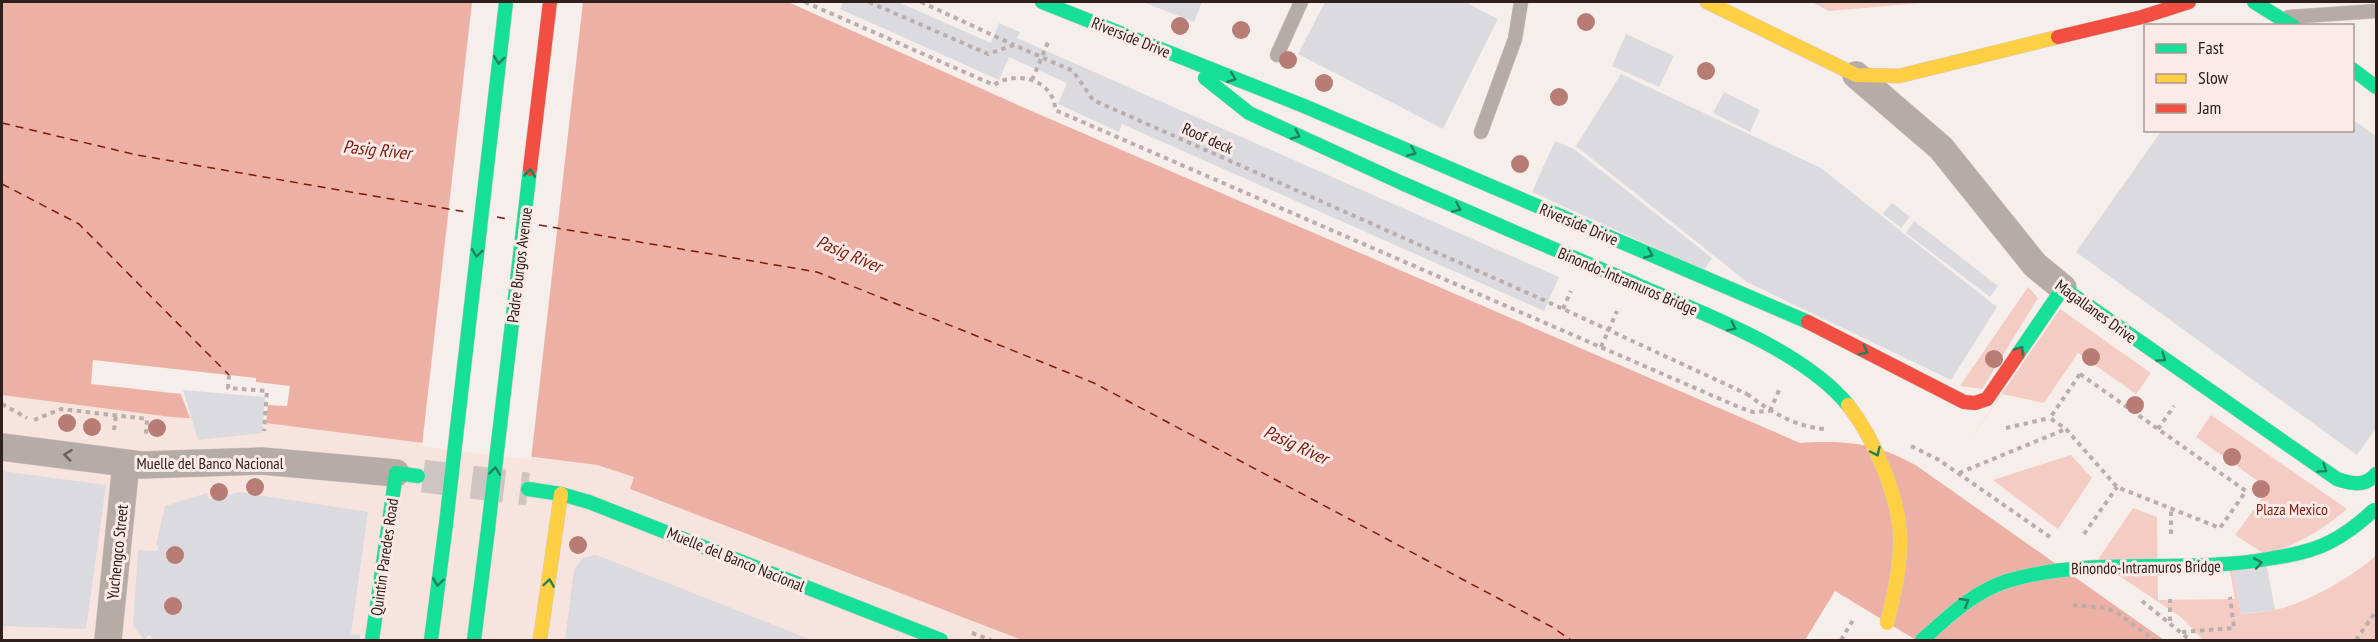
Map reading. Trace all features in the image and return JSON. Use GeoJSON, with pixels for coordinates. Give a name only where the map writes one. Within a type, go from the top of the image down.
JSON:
{"type":"FeatureCollection","features":[{"type":"Feature","properties":{"kind":"street"},"geometry":{"type":"LineString","coordinates":[[430,640],[446,524],[506,2]]}},
{"type":"Feature","properties":{"kind":"street","name":"Padre Burgos Avenue"},"geometry":{"type":"LineString","coordinates":[[474,640],[550,2]]}},
{"type":"Feature","properties":{"kind":"street","name":"Riverside Drive"},"geometry":{"type":"LineString","coordinates":[[1042,2],[1304,106],[1812,324],[1964,402],[1976,403],[1987,399],[2063,288]]}},
{"type":"Feature","properties":{"kind":"street","name":"Magallanes Drive"},"geometry":{"type":"LineString","coordinates":[[1707,2],[1856,75],[1941,148],[2027,256],[2063,288],[2337,479],[2356,485],[2372,480],[2376,474]]}},
{"type":"Feature","properties":{"kind":"street","name":"Magallanes Drive"},"geometry":{"type":"LineString","coordinates":[[1856,75],[1899,76],[2142,17],[2189,2]]}},
{"type":"Feature","properties":{"kind":"street"},"geometry":{"type":"LineString","coordinates":[[2254,2],[2288,21]]}},
{"type":"Feature","properties":{"kind":"street","name":"Binondo-Intramuros Bridge"},"geometry":{"type":"LineString","coordinates":[[1178,56],[1249,113],[1404,184],[1713,318],[1760,341],[1834,390],[1858,417],[1877,452],[1889,485],[1900,535],[1897,586],[1887,623],[1881,632]]}},
{"type":"Feature","properties":{"kind":"street"},"geometry":{"type":"LineString","coordinates":[[2354,70],[2376,87]]}},
{"type":"Feature","properties":{"kind":"street","name":"Muelle del Banco Nacional"},"geometry":{"type":"LineString","coordinates":[[2,447],[159,466],[262,461],[407,474]]}},
{"type":"Feature","properties":{"kind":"street","name":"Yuchengco Street"},"geometry":{"type":"LineString","coordinates":[[108,640],[126,463]]}},
{"type":"Feature","properties":{"kind":"street","name":"Quintin Paredes Road"},"geometry":{"type":"LineString","coordinates":[[372,640],[407,474]]}},
{"type":"Feature","properties":{"kind":"street","name":"Muelle del Banco Nacional"},"geometry":{"type":"LineString","coordinates":[[528,489],[561,494],[618,513],[941,640]]}},
{"type":"Feature","properties":{"kind":"street"},"geometry":{"type":"LineString","coordinates":[[540,640],[561,494]]}},
{"type":"Feature","properties":{"kind":"street","name":"Binondo-Intramuros Bridge"},"geometry":{"type":"LineString","coordinates":[[1922,640],[1937,623],[1962,603],[2001,582],[2029,574],[2071,567],[2220,567],[2279,559],[2315,549],[2337,539],[2356,526],[2376,507]]}},
{"type":"Feature","properties":{"kind":"lane"},"geometry":{"type":"LineString","coordinates":[[1277,55],[1301,2]]}},
{"type":"Feature","properties":{"kind":"lane"},"geometry":{"type":"LineString","coordinates":[[1481,132],[1515,39],[1521,2]]}},
{"type":"Feature","properties":{"kind":"lane"},"geometry":{"type":"LineString","coordinates":[[2288,21],[2376,11]]}},
{"type":"Feature","properties":{"kind":"path"},"geometry":{"type":"LineString","coordinates":[[805,2],[994,85],[1009,77],[1032,80],[1052,95],[1055,111],[1601,347],[1617,311]]}},
{"type":"Feature","properties":{"kind":"path"},"geometry":{"type":"LineString","coordinates":[[869,2],[987,54],[1014,45]]}},
{"type":"Feature","properties":{"kind":"path","name":"Roof deck"},"geometry":{"type":"LineString","coordinates":[[921,2],[1072,71],[1093,100],[1548,302],[1747,394],[1770,411],[1753,412],[1741,408],[1601,347]]}},
{"type":"Feature","properties":{"kind":"path"},"geometry":{"type":"LineString","coordinates":[[1032,80],[1044,50]]}},
{"type":"Feature","properties":{"kind":"path"},"geometry":{"type":"LineString","coordinates":[[2000,429],[2049,418],[2080,374],[2246,491],[2220,528],[2118,487],[2066,429],[2049,418]]}},
{"type":"Feature","properties":{"kind":"path"},"geometry":{"type":"LineString","coordinates":[[229,375],[228,388],[267,391],[262,461]]}},
{"type":"Feature","properties":{"kind":"path"},"geometry":{"type":"LineString","coordinates":[[1776,390],[1784,395]]}},
{"type":"Feature","properties":{"kind":"path"},"geometry":{"type":"LineString","coordinates":[[2158,429],[2176,403]]}},
{"type":"Feature","properties":{"kind":"path"},"geometry":{"type":"LineString","coordinates":[[2,404],[33,420],[61,409],[147,419]]}},
{"type":"Feature","properties":{"kind":"path"},"geometry":{"type":"LineString","coordinates":[[1814,419],[1827,434]]}},
{"type":"Feature","properties":{"kind":"path"},"geometry":{"type":"LineString","coordinates":[[1958,473],[2066,429]]}},
{"type":"Feature","properties":{"kind":"path"},"geometry":{"type":"LineString","coordinates":[[2082,537],[2118,487]]}},
{"type":"Feature","properties":{"kind":"path"},"geometry":{"type":"LineString","coordinates":[[2072,605],[2106,608],[2116,612],[2154,640]]}},
{"type":"Feature","properties":{"kind":"path"},"geometry":{"type":"LineString","coordinates":[[2356,640],[2376,611]]}},
{"type":"Feature","properties":{"kind":"path"},"geometry":{"type":"LineString","coordinates":[[1841,640],[1856,615]]}},
{"type":"Feature","properties":{"kind":"path"},"geometry":{"type":"LineString","coordinates":[[2170,622],[2190,640]]}},
{"type":"Feature","properties":{"kind":"path"},"geometry":{"type":"LineString","coordinates":[[2182,632],[2234,628]]}},
{"type":"Feature","properties":{"kind":"shaded area"},"geometry":{"type":"Polygon","coordinates":[[[2,395],[171,417],[265,423],[597,465],[634,477],[631,489],[1022,640],[2,640],[2,395]]]}},
{"type":"Feature","properties":{"kind":"green space"},"geometry":{"type":"Polygon","coordinates":[[[1812,2],[1932,2],[1829,11],[1812,2]]]}},
{"type":"Feature","properties":{"kind":"green space"},"geometry":{"type":"Polygon","coordinates":[[[2028,287],[2038,298],[1982,389],[1960,386],[2028,287]]]}},
{"type":"Feature","properties":{"kind":"green space"},"geometry":{"type":"Polygon","coordinates":[[[2060,309],[2151,373],[2136,394],[2078,353],[2044,403],[2002,394],[1963,450],[1976,431],[2060,309]]]}},
{"type":"Feature","properties":{"kind":"green space","name":"Plaza Mexico"},"geometry":{"type":"Polygon","coordinates":[[[2211,415],[2347,509],[2320,530],[2293,544],[2264,554],[2231,561],[2241,614],[2274,610],[2314,596],[2342,580],[2376,555],[2376,640],[2203,640],[2181,617],[2097,561],[2133,508],[2157,517],[2158,600],[2235,599],[2228,560],[2263,553],[2235,535],[2269,489],[2196,437],[2211,415]]]}},
{"type":"Feature","properties":{"kind":"green space"},"geometry":{"type":"Polygon","coordinates":[[[2071,455],[2092,478],[2058,529],[1993,480],[2071,455]]]}},
{"type":"Feature","properties":{"kind":"water","name":"Pasig River"},"geometry":{"type":"Polygon","coordinates":[[[2,2],[788,2],[1020,106],[1800,443],[1832,442],[1861,445],[1902,458],[1917,466],[2164,640],[1022,640],[630,489],[634,477],[597,465],[265,423],[171,417],[2,395],[2,2]]]}},
{"type":"Feature","properties":{"kind":"pier"},"geometry":{"type":"Polygon","coordinates":[[[472,2],[583,2],[531,460],[422,446],[472,2]]]}},
{"type":"Feature","properties":{"kind":"pier"},"geometry":{"type":"Polygon","coordinates":[[[93,360],[256,378],[256,382],[290,386],[287,406],[268,405],[266,423],[190,418],[181,394],[91,384],[93,360]]]}},
{"type":"Feature","properties":{"kind":"pier"},"geometry":{"type":"Polygon","coordinates":[[[1835,591],[1916,640],[1805,640],[1835,591]]]}},
{"type":"Feature","properties":{"kind":"building"},"geometry":{"type":"Polygon","coordinates":[[[843,2],[898,2],[991,43],[999,23],[1020,32],[1017,38],[1559,277],[1544,311],[1122,124],[1119,132],[1058,104],[1067,83],[1009,57],[999,80],[840,9],[843,2]]]}},
{"type":"Feature","properties":{"kind":"building"},"geometry":{"type":"Polygon","coordinates":[[[1143,2],[1202,2],[1194,22],[1143,2]]]}},
{"type":"Feature","properties":{"kind":"building"},"geometry":{"type":"Polygon","coordinates":[[[1325,2],[1465,2],[1498,19],[1443,129],[1298,54],[1325,2]]]}},
{"type":"Feature","properties":{"kind":"building"},"geometry":{"type":"Polygon","coordinates":[[[1626,34],[1674,56],[1659,87],[1612,66],[1626,34]]]}},
{"type":"Feature","properties":{"kind":"building"},"geometry":{"type":"Polygon","coordinates":[[[1621,74],[1821,168],[1997,307],[1951,380],[1747,282],[1576,146],[1621,74]]]}},
{"type":"Feature","properties":{"kind":"building"},"geometry":{"type":"Polygon","coordinates":[[[1724,92],[1760,110],[1750,132],[1713,113],[1724,92]]]}},
{"type":"Feature","properties":{"kind":"building"},"geometry":{"type":"Polygon","coordinates":[[[2354,120],[2376,136],[2376,428],[2357,455],[2076,252],[2161,132],[2354,132],[2354,120]]]}},
{"type":"Feature","properties":{"kind":"building"},"geometry":{"type":"Polygon","coordinates":[[[1555,141],[1574,149],[1712,258],[1704,270],[1532,192],[1555,141]]]}},
{"type":"Feature","properties":{"kind":"building"},"geometry":{"type":"Polygon","coordinates":[[[1892,203],[1910,217],[1901,228],[1883,214],[1892,203]]]}},
{"type":"Feature","properties":{"kind":"building"},"geometry":{"type":"Polygon","coordinates":[[[1914,221],[1998,286],[1990,297],[1906,233],[1914,221]]]}},
{"type":"Feature","properties":{"kind":"building"},"geometry":{"type":"Polygon","coordinates":[[[183,390],[265,397],[262,433],[198,440],[183,390]]]}},
{"type":"Feature","properties":{"kind":"building"},"geometry":{"type":"Polygon","coordinates":[[[2,471],[106,485],[86,629],[2,626],[2,471]]]}},
{"type":"Feature","properties":{"kind":"building"},"geometry":{"type":"Polygon","coordinates":[[[240,492],[368,512],[351,634],[360,635],[360,640],[154,640],[149,635],[144,640],[133,626],[138,550],[157,551],[159,546],[156,545],[165,506],[207,493],[209,499],[240,492]]]}},
{"type":"Feature","properties":{"kind":"building"},"geometry":{"type":"Polygon","coordinates":[[[595,555],[812,640],[565,640],[574,569],[583,558],[595,555]]]}},
{"type":"Feature","properties":{"kind":"building"},"geometry":{"type":"Polygon","coordinates":[[[2265,556],[2275,610],[2241,614],[2231,561],[2265,556]]]}},
{"type":"Feature","properties":{"kind":"ferry route"},"geometry":{"type":"LineString","coordinates":[[2,123],[137,155],[466,212]]}},
{"type":"Feature","properties":{"kind":"ferry route"},"geometry":{"type":"LineString","coordinates":[[2,184],[79,224],[229,375]]}},
{"type":"Feature","properties":{"kind":"ferry route"},"geometry":{"type":"LineString","coordinates":[[497,217],[507,219]]}},
{"type":"Feature","properties":{"kind":"ferry route"},"geometry":{"type":"LineString","coordinates":[[539,225],[817,272],[1094,383],[1552,627],[1571,640]]}},
{"type":"Feature","properties":{"kind":"tunnel"},"geometry":{"type":"LineString","coordinates":[[423,476],[528,489]]}},
{"type":"Feature","properties":{"kind":"traffic: fast"},"geometry":{"type":"LineString","coordinates":[[446,524],[506,2]]}},
{"type":"Feature","properties":{"kind":"traffic: fast"},"geometry":{"type":"LineString","coordinates":[[1042,2],[1304,106],[1808,322]]}},
{"type":"Feature","properties":{"kind":"traffic: fast"},"geometry":{"type":"LineString","coordinates":[[2254,2],[2290,24]]}},
{"type":"Feature","properties":{"kind":"traffic: fast"},"geometry":{"type":"LineString","coordinates":[[2354,70],[2376,87]]}},
{"type":"Feature","properties":{"kind":"traffic: fast"},"geometry":{"type":"LineString","coordinates":[[1205,78],[1249,113],[1404,184]]}},
{"type":"Feature","properties":{"kind":"traffic: fast"},"geometry":{"type":"LineString","coordinates":[[488,529],[530,169]]}},
{"type":"Feature","properties":{"kind":"traffic: fast"},"geometry":{"type":"LineString","coordinates":[[1404,184],[1747,333],[1804,366],[1848,405]]}},
{"type":"Feature","properties":{"kind":"traffic: fast"},"geometry":{"type":"LineString","coordinates":[[2018,354],[2063,288],[2337,479],[2363,483],[2376,474]]}},
{"type":"Feature","properties":{"kind":"traffic: fast"},"geometry":{"type":"LineString","coordinates":[[372,640],[396,473],[418,476]]}},
{"type":"Feature","properties":{"kind":"traffic: fast"},"geometry":{"type":"LineString","coordinates":[[528,489],[561,494],[589,502],[941,640]]}},
{"type":"Feature","properties":{"kind":"traffic: fast"},"geometry":{"type":"LineString","coordinates":[[1922,640],[1972,598],[2007,581],[2040,573],[2073,569],[2207,565],[2288,556],[2330,542],[2353,528],[2374,510]]}},
{"type":"Feature","properties":{"kind":"traffic: fast"},"geometry":{"type":"LineString","coordinates":[[431,640],[446,524]]}},
{"type":"Feature","properties":{"kind":"traffic: fast"},"geometry":{"type":"LineString","coordinates":[[474,640],[488,529]]}},
{"type":"Feature","properties":{"kind":"traffic: slow"},"geometry":{"type":"LineString","coordinates":[[1707,2],[1856,75],[1899,76],[2058,37]]}},
{"type":"Feature","properties":{"kind":"traffic: slow"},"geometry":{"type":"LineString","coordinates":[[1848,405],[1867,433],[1883,467],[1899,521],[1898,570],[1887,623]]}},
{"type":"Feature","properties":{"kind":"traffic: slow"},"geometry":{"type":"LineString","coordinates":[[540,640],[561,494]]}},
{"type":"Feature","properties":{"kind":"traffic: jam"},"geometry":{"type":"LineString","coordinates":[[530,169],[550,2]]}},
{"type":"Feature","properties":{"kind":"traffic: jam"},"geometry":{"type":"LineString","coordinates":[[2058,37],[2142,17],[2189,2]]}},
{"type":"Feature","properties":{"kind":"traffic: jam"},"geometry":{"type":"LineString","coordinates":[[1808,322],[1964,402],[1975,403],[1987,399],[2018,354]]}}]}
